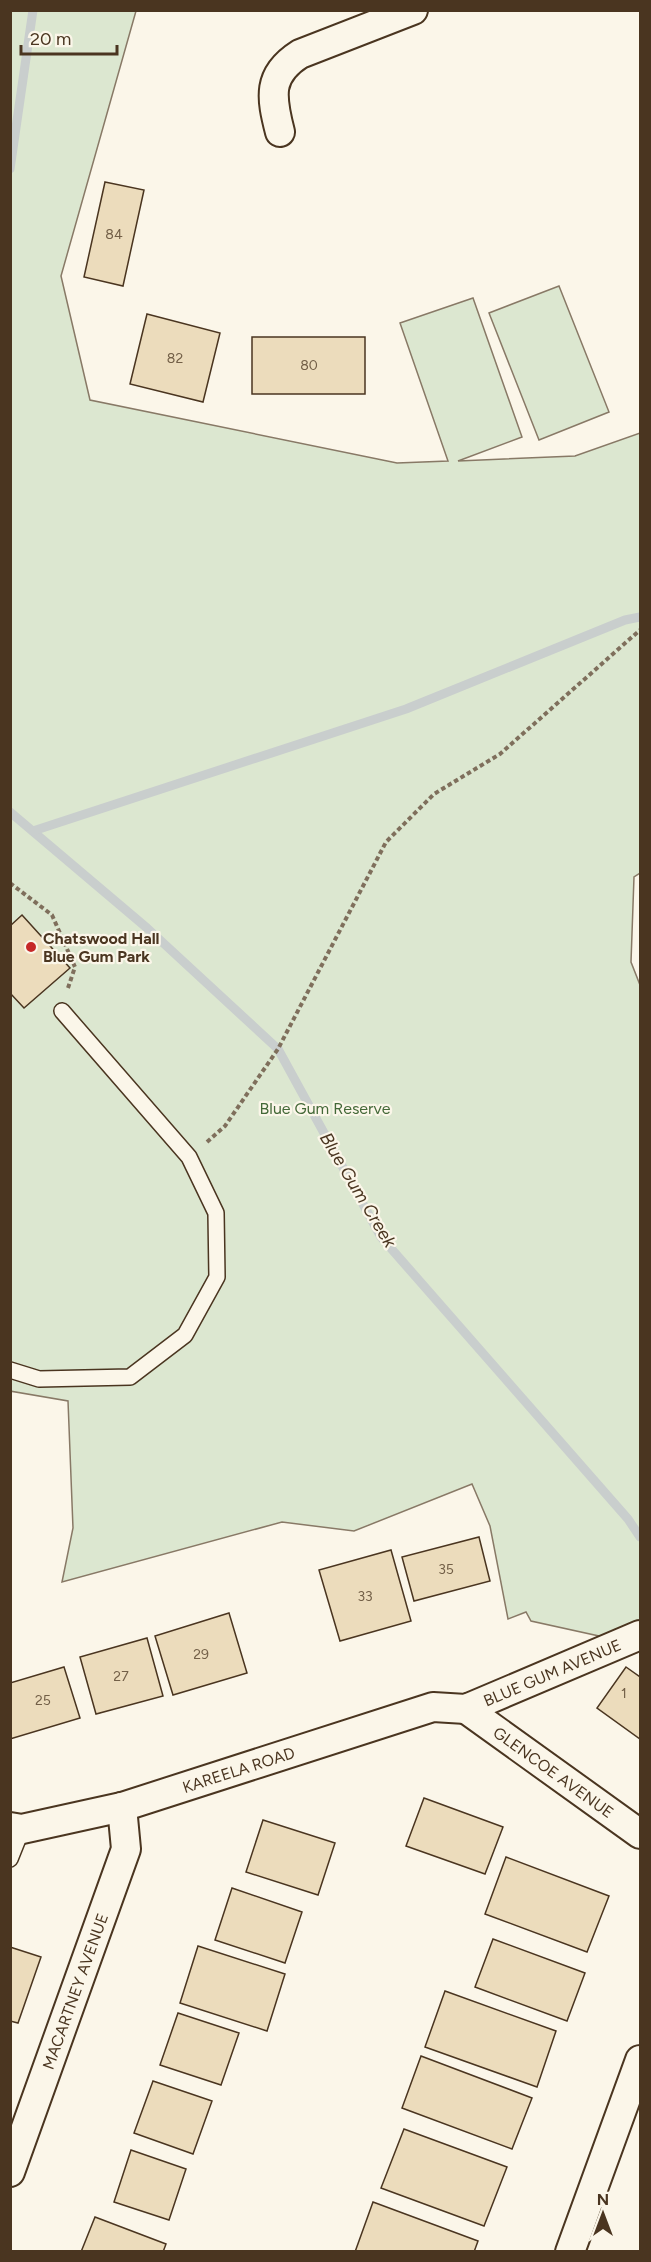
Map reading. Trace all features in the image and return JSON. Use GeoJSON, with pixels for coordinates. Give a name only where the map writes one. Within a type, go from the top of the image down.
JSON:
{"type":"FeatureCollection","features":[{"type":"Feature","properties":{"kind":"street"},"geometry":{"type":"LineString","coordinates":[[280,132],[275,113],[274,95],[276,77],[285,64],[300,54],[413,10]]}},
{"type":"Feature","properties":{"kind":"street","name":"BLUE GUM AVENUE"},"geometry":{"type":"LineString","coordinates":[[466,1709],[640,1635]]}},
{"type":"Feature","properties":{"kind":"street","name":"KAREELA ROAD"},"geometry":{"type":"LineString","coordinates":[[16,1828],[122,1807],[433,1707],[466,1709]]}},
{"type":"Feature","properties":{"kind":"street","name":"GLENCOE AVENUE"},"geometry":{"type":"LineString","coordinates":[[466,1709],[640,1834]]}},
{"type":"Feature","properties":{"kind":"street","name":"MACARTNEY AVENUE"},"geometry":{"type":"LineString","coordinates":[[10,2172],[126,1849],[122,1807]]}},
{"type":"Feature","properties":{"kind":"street"},"geometry":{"type":"LineString","coordinates":[[570,2252],[640,2060]]}},
{"type":"Feature","properties":{"kind":"lane"},"geometry":{"type":"LineString","coordinates":[[10,1370],[39,1379],[130,1377],[185,1335],[217,1277],[216,1213],[189,1157],[62,1011]]}},
{"type":"Feature","properties":{"kind":"lane"},"geometry":{"type":"LineString","coordinates":[[10,1859],[16,1828]]}},
{"type":"Feature","properties":{"kind":"path"},"geometry":{"type":"LineString","coordinates":[[189,1157],[225,1126],[278,1049],[386,842],[434,794],[500,754],[640,630]]}},
{"type":"Feature","properties":{"kind":"path"},"geometry":{"type":"LineString","coordinates":[[10,884],[52,915],[75,967],[62,1011]]}},
{"type":"Feature","properties":{"kind":"green space","name":"Blue Gum Reserve"},"geometry":{"type":"Polygon","coordinates":[[[10,11],[136,11],[61,276],[90,400],[397,463],[448,461],[400,323],[473,298],[522,437],[458,461],[575,456],[640,433],[640,873],[634,877],[631,962],[640,985],[640,1645],[531,1621],[526,1612],[508,1619],[490,1526],[472,1484],[354,1531],[282,1522],[62,1582],[73,1528],[68,1401],[10,1391],[10,11]]]}},
{"type":"Feature","properties":{"kind":"green space"},"geometry":{"type":"Polygon","coordinates":[[[559,286],[609,412],[539,440],[489,313],[559,286]]]}},
{"type":"Feature","properties":{"kind":"building"},"geometry":{"type":"Polygon","coordinates":[[[105,182],[144,190],[123,286],[84,277],[105,182]]]}},
{"type":"Feature","properties":{"kind":"building"},"geometry":{"type":"Polygon","coordinates":[[[147,314],[220,333],[203,402],[130,384],[147,314]]]}},
{"type":"Feature","properties":{"kind":"building"},"geometry":{"type":"Polygon","coordinates":[[[252,337],[365,337],[365,394],[252,394],[252,337]]]}},
{"type":"Feature","properties":{"kind":"building","name":"Chatswood Hall Blue Gum Park"},"geometry":{"type":"Polygon","coordinates":[[[22,915],[70,968],[24,1008],[10,993],[10,926],[22,915]]]}},
{"type":"Feature","properties":{"kind":"building"},"geometry":{"type":"Polygon","coordinates":[[[479,1537],[490,1581],[414,1601],[402,1557],[479,1537]]]}},
{"type":"Feature","properties":{"kind":"building"},"geometry":{"type":"Polygon","coordinates":[[[391,1550],[411,1621],[340,1641],[319,1570],[391,1550]]]}},
{"type":"Feature","properties":{"kind":"building"},"geometry":{"type":"Polygon","coordinates":[[[229,1613],[247,1673],[173,1695],[155,1636],[229,1613]]]}},
{"type":"Feature","properties":{"kind":"building"},"geometry":{"type":"Polygon","coordinates":[[[147,1638],[163,1696],[96,1714],[80,1657],[147,1638]]]}},
{"type":"Feature","properties":{"kind":"building"},"geometry":{"type":"Polygon","coordinates":[[[64,1667],[80,1718],[10,1739],[10,1683],[64,1667]]]}},
{"type":"Feature","properties":{"kind":"building"},"geometry":{"type":"Polygon","coordinates":[[[626,1667],[640,1677],[640,1739],[597,1708],[626,1667]]]}},
{"type":"Feature","properties":{"kind":"building"},"geometry":{"type":"Polygon","coordinates":[[[424,1798],[503,1827],[485,1874],[406,1846],[424,1798]]]}},
{"type":"Feature","properties":{"kind":"building"},"geometry":{"type":"Polygon","coordinates":[[[263,1820],[335,1843],[318,1895],[246,1872],[263,1820]]]}},
{"type":"Feature","properties":{"kind":"building"},"geometry":{"type":"Polygon","coordinates":[[[506,1857],[609,1896],[587,1952],[485,1914],[506,1857]]]}},
{"type":"Feature","properties":{"kind":"building"},"geometry":{"type":"Polygon","coordinates":[[[232,1888],[302,1912],[285,1963],[215,1940],[232,1888]]]}},
{"type":"Feature","properties":{"kind":"building"},"geometry":{"type":"Polygon","coordinates":[[[493,1939],[585,1973],[567,2021],[475,1987],[493,1939]]]}},
{"type":"Feature","properties":{"kind":"building"},"geometry":{"type":"Polygon","coordinates":[[[198,1946],[285,1974],[267,2031],[180,2003],[198,1946]]]}},
{"type":"Feature","properties":{"kind":"building"},"geometry":{"type":"Polygon","coordinates":[[[10,1947],[41,1957],[18,2023],[10,2021],[10,1947]]]}},
{"type":"Feature","properties":{"kind":"building"},"geometry":{"type":"Polygon","coordinates":[[[445,1991],[556,2031],[537,2087],[425,2047],[445,1991]]]}},
{"type":"Feature","properties":{"kind":"building"},"geometry":{"type":"Polygon","coordinates":[[[178,2013],[239,2033],[221,2085],[160,2065],[178,2013]]]}},
{"type":"Feature","properties":{"kind":"building"},"geometry":{"type":"Polygon","coordinates":[[[421,2056],[532,2098],[512,2149],[402,2108],[421,2056]]]}},
{"type":"Feature","properties":{"kind":"building"},"geometry":{"type":"Polygon","coordinates":[[[153,2081],[212,2101],[193,2154],[134,2133],[153,2081]]]}},
{"type":"Feature","properties":{"kind":"building"},"geometry":{"type":"Polygon","coordinates":[[[404,2129],[507,2167],[484,2226],[381,2188],[404,2129]]]}},
{"type":"Feature","properties":{"kind":"building"},"geometry":{"type":"Polygon","coordinates":[[[131,2150],[186,2169],[169,2220],[114,2202],[131,2150]]]}},
{"type":"Feature","properties":{"kind":"building"},"geometry":{"type":"Polygon","coordinates":[[[373,2202],[478,2241],[474,2252],[355,2252],[373,2202]]]}},
{"type":"Feature","properties":{"kind":"building"},"geometry":{"type":"Polygon","coordinates":[[[95,2217],[166,2244],[163,2252],[81,2252],[95,2217]]]}},
{"type":"Feature","properties":{"kind":"waterway"},"geometry":{"type":"LineString","coordinates":[[10,169],[33,10]]}},
{"type":"Feature","properties":{"kind":"waterway"},"geometry":{"type":"LineString","coordinates":[[33,831],[406,709],[625,620],[640,617]]}},
{"type":"Feature","properties":{"kind":"waterway","name":"Blue Gum Creek"},"geometry":{"type":"LineString","coordinates":[[10,812],[147,928],[278,1049],[381,1237],[628,1519],[640,1537]]}},
{"type":"Feature","properties":{"kind":"place","name":"Chatswood Hall Blue Gum Park"},"geometry":{"type":"Point","coordinates":[31,947]}}]}
